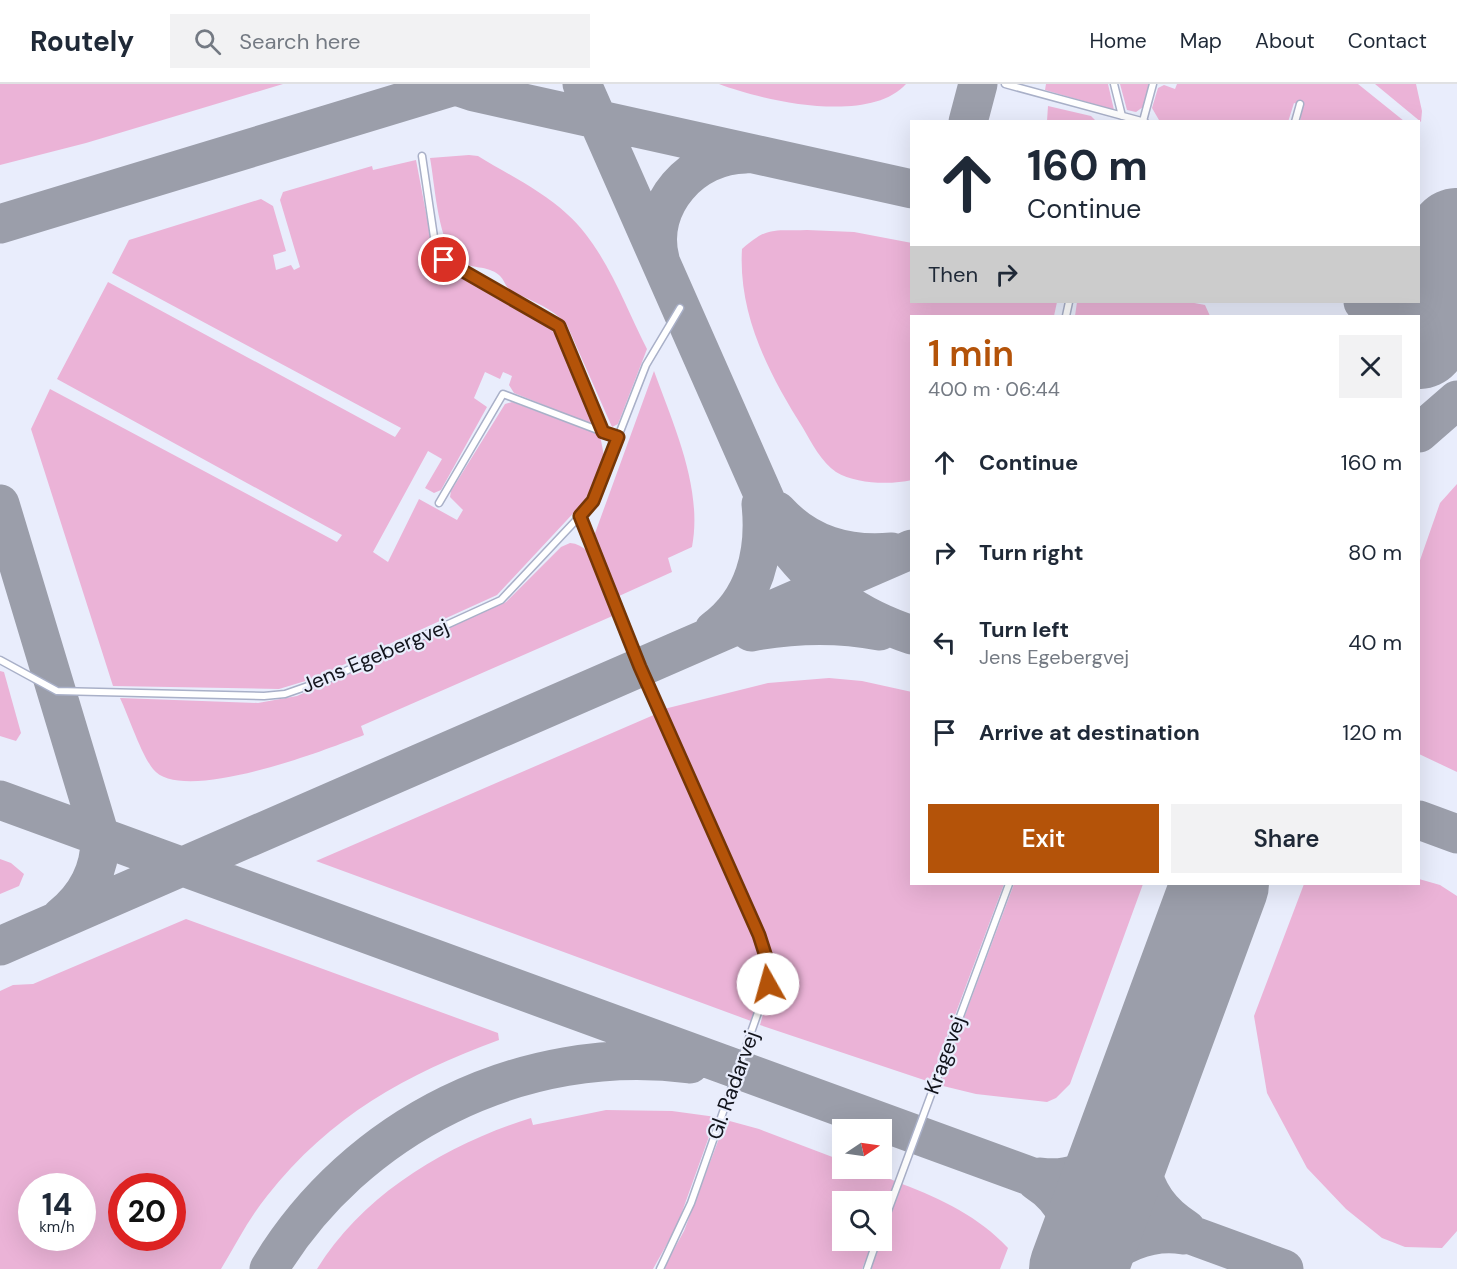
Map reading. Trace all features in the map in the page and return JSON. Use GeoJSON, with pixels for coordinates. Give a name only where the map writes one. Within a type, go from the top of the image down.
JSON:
{"type":"FeatureCollection","features":[{"type":"Feature","properties":{"kind":"lane"},"geometry":{"type":"LineString","coordinates":[[1005,84],[1140,120]]}},
{"type":"Feature","properties":{"kind":"lane"},"geometry":{"type":"LineString","coordinates":[[1114,84],[1122,116]]}},
{"type":"Feature","properties":{"kind":"lane"},"geometry":{"type":"LineString","coordinates":[[1144,120],[1153,84]]}},
{"type":"Feature","properties":{"kind":"lane"},"geometry":{"type":"LineString","coordinates":[[1296,120],[1300,104]]}},
{"type":"Feature","properties":{"kind":"lane"},"geometry":{"type":"LineString","coordinates":[[1107,120],[1109,113]]}},
{"type":"Feature","properties":{"kind":"lane"},"geometry":{"type":"LineString","coordinates":[[422,156],[434,237],[444,260],[559,326],[603,432]]}},
{"type":"Feature","properties":{"kind":"lane","name":"Jens Egebergvej"},"geometry":{"type":"LineString","coordinates":[[0,660],[57,691],[264,696],[285,694],[307,687],[501,600],[593,501],[646,365],[680,308]]}},
{"type":"Feature","properties":{"kind":"lane"},"geometry":{"type":"LineString","coordinates":[[439,503],[503,394],[618,437]]}},
{"type":"Feature","properties":{"kind":"lane","name":"Gl. Radarvej"},"geometry":{"type":"LineString","coordinates":[[580,516],[640,667],[759,935],[767,960],[768,984],[691,1203],[680,1232],[660,1269]]}},
{"type":"Feature","properties":{"kind":"lane","name":"Kragevej"},"geometry":{"type":"LineString","coordinates":[[892,1200],[1009,885]]}},
{"type":"Feature","properties":{"kind":"lane"},"geometry":{"type":"LineString","coordinates":[[867,1269],[873,1251]]}},
{"type":"Feature","properties":{"kind":"shaded area"},"geometry":{"type":"Polygon","coordinates":[[[0,84],[283,84],[86,143],[0,165],[0,84]]]}},
{"type":"Feature","properties":{"kind":"shaded area"},"geometry":{"type":"Polygon","coordinates":[[[719,84],[906,84],[889,96],[868,104],[816,106],[762,97],[719,84]]]}},
{"type":"Feature","properties":{"kind":"shaded area"},"geometry":{"type":"Polygon","coordinates":[[[1046,84],[1108,84],[1114,110],[1045,90],[1046,84]]]}},
{"type":"Feature","properties":{"kind":"shaded area"},"geometry":{"type":"Polygon","coordinates":[[[1120,84],[1150,84],[1143,107],[1136,112],[1127,110],[1120,84]]]}},
{"type":"Feature","properties":{"kind":"shaded area"},"geometry":{"type":"Polygon","coordinates":[[[1177,84],[1358,84],[1403,120],[1300,120],[1303,106],[1294,103],[1289,120],[1159,120],[1152,108],[1158,88],[1164,85],[1175,89],[1177,84]]]}},
{"type":"Feature","properties":{"kind":"shaded area"},"geometry":{"type":"Polygon","coordinates":[[[1375,84],[1416,84],[1422,111],[1421,122],[1375,84]]]}},
{"type":"Feature","properties":{"kind":"shaded area"},"geometry":{"type":"Polygon","coordinates":[[[1048,106],[1091,116],[1095,120],[1047,120],[1048,106]]]}},
{"type":"Feature","properties":{"kind":"shaded area"},"geometry":{"type":"Polygon","coordinates":[[[478,156],[557,205],[580,228],[603,260],[647,349],[618,424],[612,427],[567,325],[542,306],[510,290],[501,277],[494,272],[464,264],[453,255],[442,230],[430,158],[478,156]]]}},
{"type":"Feature","properties":{"kind":"shaded area"},"geometry":{"type":"Polygon","coordinates":[[[416,160],[434,255],[452,272],[546,324],[556,335],[596,426],[514,393],[509,385],[512,376],[503,372],[500,379],[485,372],[474,398],[487,407],[441,490],[434,493],[425,488],[442,459],[428,451],[373,552],[388,562],[419,499],[457,520],[463,510],[450,497],[451,491],[505,404],[512,402],[600,435],[604,456],[594,486],[580,506],[497,595],[312,679],[279,689],[113,686],[31,429],[50,389],[337,542],[342,535],[57,379],[108,282],[395,437],[401,428],[112,273],[129,240],[261,199],[273,206],[286,251],[273,255],[276,270],[291,265],[294,270],[300,267],[280,200],[283,192],[372,166],[373,170],[416,160]]]}},
{"type":"Feature","properties":{"kind":"shaded area"},"geometry":{"type":"Polygon","coordinates":[[[778,230],[854,232],[910,243],[910,303],[1057,303],[1054,315],[910,315],[910,480],[884,483],[853,479],[836,472],[817,452],[790,408],[768,365],[751,320],[745,297],[742,249],[758,236],[778,230]]]}},
{"type":"Feature","properties":{"kind":"shaded area"},"geometry":{"type":"Polygon","coordinates":[[[1077,303],[1194,303],[1205,305],[1210,315],[1075,315],[1077,303]]]}},
{"type":"Feature","properties":{"kind":"shaded area"},"geometry":{"type":"Polygon","coordinates":[[[654,371],[678,436],[690,480],[694,503],[692,547],[668,558],[672,572],[619,596],[594,536],[654,371]]]}},
{"type":"Feature","properties":{"kind":"shaded area"},"geometry":{"type":"Polygon","coordinates":[[[1457,484],[1457,772],[1420,754],[1420,560],[1440,503],[1457,484]]]}},
{"type":"Feature","properties":{"kind":"shaded area"},"geometry":{"type":"Polygon","coordinates":[[[570,543],[580,546],[595,560],[617,614],[361,726],[364,735],[289,762],[223,778],[193,781],[169,779],[153,769],[120,698],[258,703],[297,696],[506,602],[561,547],[570,543]]]}},
{"type":"Feature","properties":{"kind":"shaded area"},"geometry":{"type":"Polygon","coordinates":[[[0,671],[4,672],[21,733],[16,741],[0,736],[0,671]]]}},
{"type":"Feature","properties":{"kind":"shaded area"},"geometry":{"type":"Polygon","coordinates":[[[829,678],[862,681],[910,692],[910,885],[1004,885],[930,1082],[760,1025],[775,972],[771,956],[664,709],[768,683],[829,678]]]}},
{"type":"Feature","properties":{"kind":"shaded area"},"geometry":{"type":"Polygon","coordinates":[[[656,714],[757,942],[765,979],[751,1021],[316,861],[656,714]]]}},
{"type":"Feature","properties":{"kind":"shaded area"},"geometry":{"type":"Polygon","coordinates":[[[0,859],[11,863],[24,874],[19,886],[0,894],[0,859]]]}},
{"type":"Feature","properties":{"kind":"shaded area"},"geometry":{"type":"Polygon","coordinates":[[[1420,879],[1440,885],[1457,896],[1457,1231],[1442,1248],[1405,1247],[1382,1238],[1346,1209],[1307,1168],[1267,1093],[1254,1016],[1304,885],[1420,885],[1420,879]]]}},
{"type":"Feature","properties":{"kind":"shaded area"},"geometry":{"type":"Polygon","coordinates":[[[1014,885],[1143,885],[1070,1084],[1056,1098],[1047,1102],[976,1094],[939,1085],[1014,885]]]}},
{"type":"Feature","properties":{"kind":"shaded area"},"geometry":{"type":"Polygon","coordinates":[[[186,919],[498,1033],[499,1040],[432,1067],[401,1083],[344,1120],[291,1168],[260,1204],[221,1269],[0,1269],[0,991],[13,985],[33,984],[186,919]]]}},
{"type":"Feature","properties":{"kind":"shaded area"},"geometry":{"type":"Polygon","coordinates":[[[606,1110],[672,1111],[716,1117],[677,1226],[653,1269],[317,1269],[336,1242],[359,1217],[383,1195],[439,1157],[469,1142],[531,1118],[533,1125],[606,1110]]]}},
{"type":"Feature","properties":{"kind":"shaded area"},"geometry":{"type":"Polygon","coordinates":[[[726,1120],[759,1129],[832,1157],[832,1179],[890,1179],[895,1181],[891,1191],[832,1191],[832,1251],[869,1251],[862,1269],[663,1269],[684,1231],[726,1120]]]}},
{"type":"Feature","properties":{"kind":"shaded area"},"geometry":{"type":"Polygon","coordinates":[[[902,1184],[959,1210],[985,1227],[1008,1248],[1000,1269],[871,1269],[878,1251],[892,1251],[892,1211],[902,1184]]]}},
{"type":"Feature","properties":{"kind":"taxiway"},"geometry":{"type":"LineString","coordinates":[[450,84],[474,92],[910,189]]}},
{"type":"Feature","properties":{"kind":"taxiway"},"geometry":{"type":"LineString","coordinates":[[0,224],[461,84]]}},
{"type":"Feature","properties":{"kind":"taxiway"},"geometry":{"type":"LineString","coordinates":[[582,84],[785,544],[812,575],[841,600],[873,619],[910,634]]}},
{"type":"Feature","properties":{"kind":"taxiway"},"geometry":{"type":"LineString","coordinates":[[969,120],[978,84]]}},
{"type":"Feature","properties":{"kind":"taxiway"},"geometry":{"type":"LineString","coordinates":[[660,259],[658,239],[660,220],[667,202],[678,186],[708,163],[727,156],[746,154]]}},
{"type":"Feature","properties":{"kind":"taxiway"},"geometry":{"type":"LineString","coordinates":[[1420,284],[1431,277],[1450,256]]}},
{"type":"Feature","properties":{"kind":"taxiway"},"geometry":{"type":"LineString","coordinates":[[1364,303],[1375,315]]}},
{"type":"Feature","properties":{"kind":"taxiway"},"geometry":{"type":"LineString","coordinates":[[1416,303],[1429,309],[1457,336]]}},
{"type":"Feature","properties":{"kind":"taxiway"},"geometry":{"type":"LineString","coordinates":[[1420,432],[1457,400]]}},
{"type":"Feature","properties":{"kind":"taxiway"},"geometry":{"type":"LineString","coordinates":[[0,504],[100,836],[95,871],[78,901],[61,917]]}},
{"type":"Feature","properties":{"kind":"taxiway"},"geometry":{"type":"LineString","coordinates":[[714,630],[739,604],[755,574],[762,540],[761,504]]}},
{"type":"Feature","properties":{"kind":"taxiway"},"geometry":{"type":"LineString","coordinates":[[777,511],[802,532],[829,546],[859,552],[892,552]]}},
{"type":"Feature","properties":{"kind":"taxiway"},"geometry":{"type":"LineString","coordinates":[[0,946],[910,550]]}},
{"type":"Feature","properties":{"kind":"taxiway"},"geometry":{"type":"LineString","coordinates":[[751,632],[816,625],[880,631]]}},
{"type":"Feature","properties":{"kind":"taxiway"},"geometry":{"type":"LineString","coordinates":[[0,800],[1284,1269]]}},
{"type":"Feature","properties":{"kind":"taxiway"},"geometry":{"type":"LineString","coordinates":[[1420,820],[1457,834]]}},
{"type":"Feature","properties":{"kind":"taxiway"},"geometry":{"type":"LineString","coordinates":[[269,1269],[305,1218],[348,1174],[396,1135],[449,1105],[506,1081],[566,1067],[627,1061],[690,1064]]}},
{"type":"Feature","properties":{"kind":"taxiway"},"geometry":{"type":"LineString","coordinates":[[1149,1081],[1140,1123],[1140,1163],[1145,1182],[1154,1199],[1167,1215],[1186,1229]]}},
{"type":"Feature","properties":{"kind":"taxiway"},"geometry":{"type":"LineString","coordinates":[[1040,1177],[1059,1178],[1075,1175],[1088,1169],[1111,1149],[1136,1107]]}},
{"type":"Feature","properties":{"kind":"taxiway"},"geometry":{"type":"LineString","coordinates":[[1036,1181],[1056,1198],[1069,1219],[1076,1243],[1074,1269]]}},
{"type":"Feature","properties":{"kind":"taxiway"},"geometry":{"type":"LineString","coordinates":[[1091,1269],[1100,1260],[1133,1241],[1158,1234],[1184,1235]]}},
{"type":"Feature","properties":{"kind":"runway"},"geometry":{"type":"LineString","coordinates":[[1420,337],[1457,237]]}},
{"type":"Feature","properties":{"kind":"runway"},"geometry":{"type":"LineString","coordinates":[[1078,1269],[1220,885]]}},
{"type":"Feature","properties":{"kind":"route"},"geometry":{"type":"LineString","coordinates":[[444,260],[559,326],[603,432],[618,437],[593,501],[580,516],[640,667],[759,935],[767,960],[768,984]]}}]}
